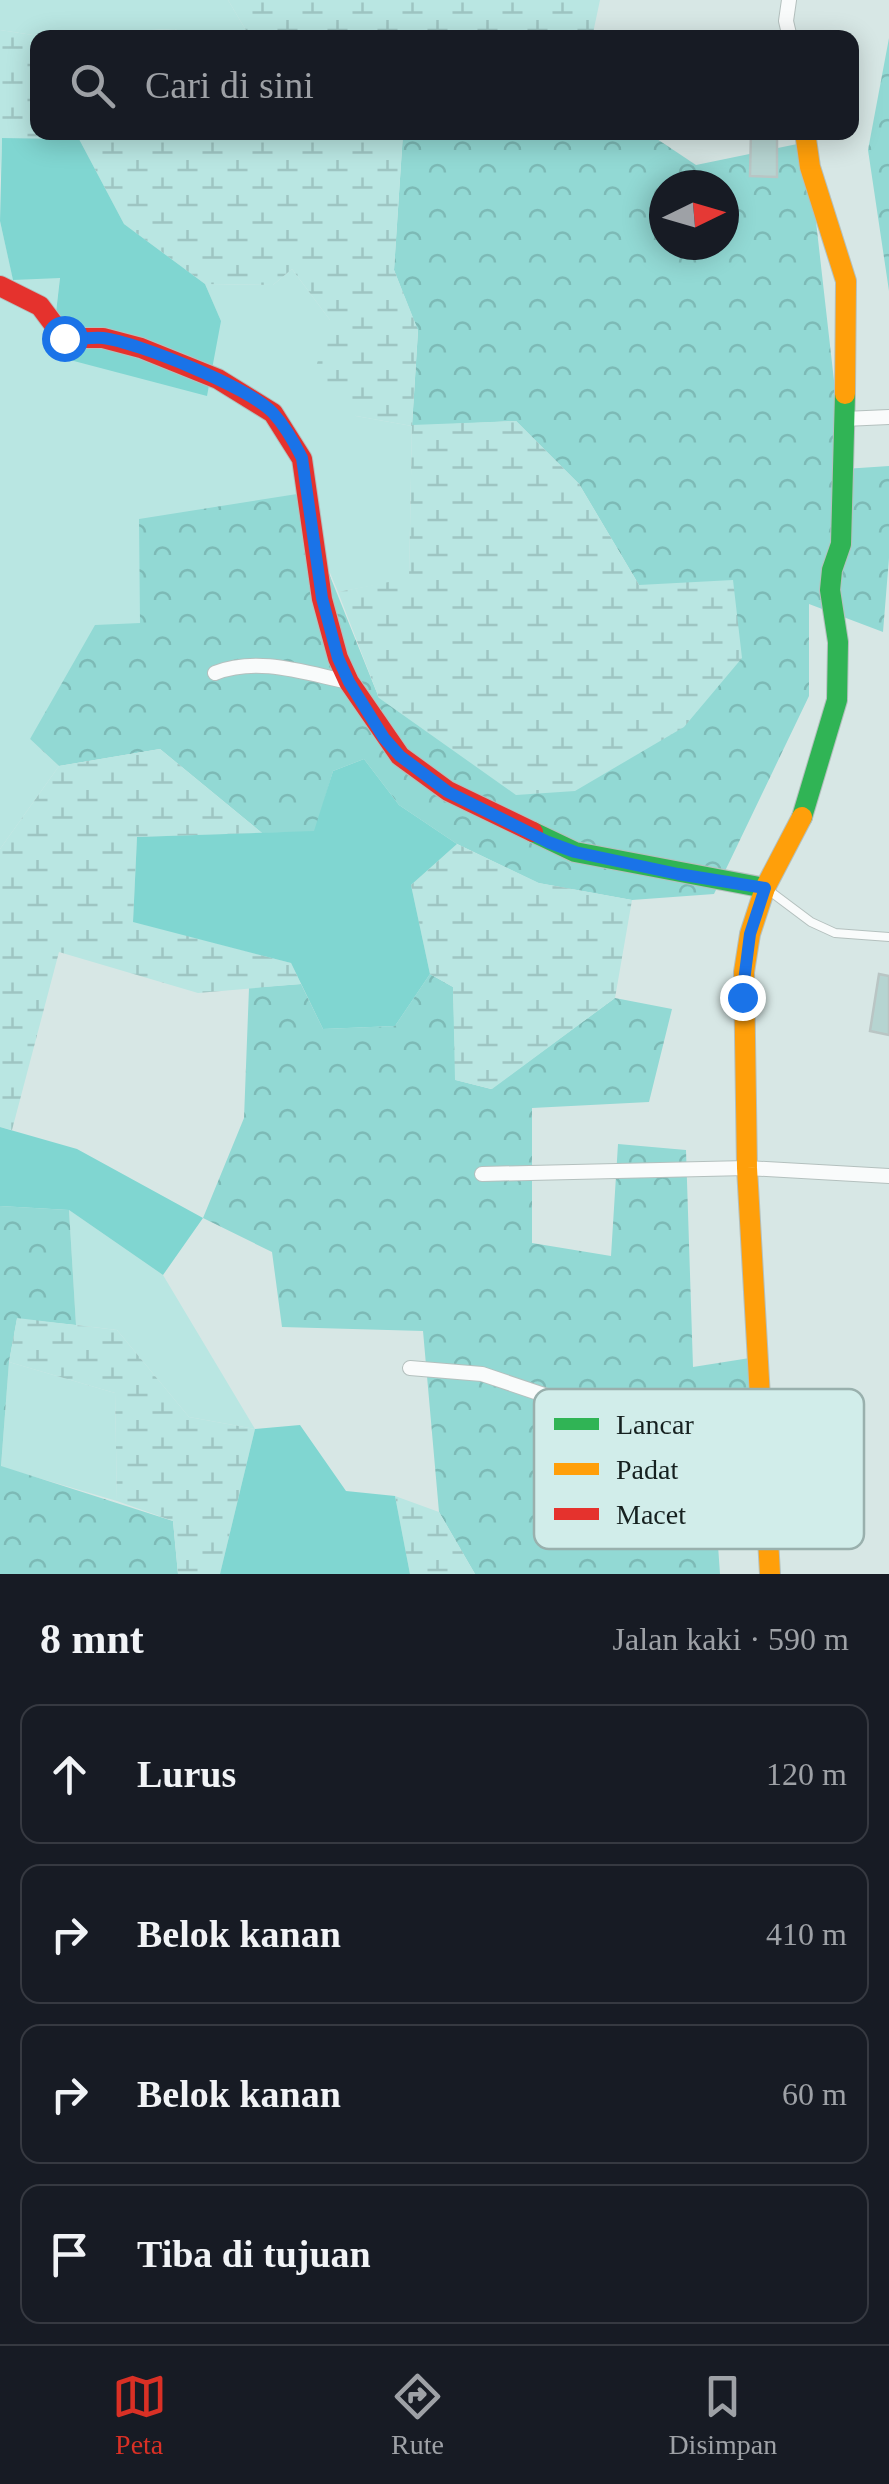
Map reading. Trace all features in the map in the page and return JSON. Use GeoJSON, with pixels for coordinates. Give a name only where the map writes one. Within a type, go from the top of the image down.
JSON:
{"type":"FeatureCollection","features":[{"type":"Feature","properties":{"kind":"street"},"geometry":{"type":"LineString","coordinates":[[788,30],[789,0]]}},
{"type":"Feature","properties":{"kind":"street"},"geometry":{"type":"LineString","coordinates":[[758,1389],[744,972],[750,934],[765,888],[807,808],[838,700],[838,642],[830,590],[841,544],[846,281],[810,167],[807,140]]}},
{"type":"Feature","properties":{"kind":"street"},"geometry":{"type":"LineString","coordinates":[[0,286],[40,306],[64,338],[100,338],[132,344],[239,390],[273,413],[302,458],[322,598],[338,658],[384,738],[423,776],[548,842],[575,852],[765,888]]}},
{"type":"Feature","properties":{"kind":"street"},"geometry":{"type":"LineString","coordinates":[[844,419],[889,417]]}},
{"type":"Feature","properties":{"kind":"street"},"geometry":{"type":"LineString","coordinates":[[215,673],[260,665],[349,682]]}},
{"type":"Feature","properties":{"kind":"street"},"geometry":{"type":"LineString","coordinates":[[482,1174],[748,1168],[889,1176]]}},
{"type":"Feature","properties":{"kind":"street"},"geometry":{"type":"LineString","coordinates":[[410,1368],[482,1374],[534,1392]]}},
{"type":"Feature","properties":{"kind":"street"},"geometry":{"type":"LineString","coordinates":[[768,1549],[770,1574]]}},
{"type":"Feature","properties":{"kind":"lane"},"geometry":{"type":"LineString","coordinates":[[765,888],[811,922],[836,933],[889,937]]}},
{"type":"Feature","properties":{"kind":"green space"},"geometry":{"type":"Polygon","coordinates":[[[0,0],[228,0],[246,30],[30,30],[30,35],[0,30],[0,0]]]}},
{"type":"Feature","properties":{"kind":"green space"},"geometry":{"type":"Polygon","coordinates":[[[228,0],[600,0],[594,30],[246,30],[228,0]]]}},
{"type":"Feature","properties":{"kind":"green space"},"geometry":{"type":"Polygon","coordinates":[[[0,30],[30,35],[30,138],[2,138],[0,179],[0,30]]]}},
{"type":"Feature","properties":{"kind":"green space"},"geometry":{"type":"Polygon","coordinates":[[[889,38],[889,291],[868,150],[889,38]]]}},
{"type":"Feature","properties":{"kind":"green space"},"geometry":{"type":"Polygon","coordinates":[[[80,140],[403,140],[394,270],[418,330],[412,425],[516,421],[579,484],[639,585],[733,580],[742,658],[684,727],[575,791],[516,795],[379,698],[338,592],[409,578],[412,426],[356,416],[313,377],[330,320],[292,269],[273,285],[205,284],[124,224],[80,140]]]}},
{"type":"Feature","properties":{"kind":"green space"},"geometry":{"type":"Polygon","coordinates":[[[403,140],[658,140],[696,165],[807,142],[844,469],[889,466],[889,558],[883,632],[809,604],[809,696],[714,894],[632,900],[538,883],[457,844],[399,805],[364,759],[333,771],[315,832],[262,833],[160,749],[59,766],[30,739],[95,625],[140,623],[139,519],[297,494],[379,698],[639,585],[579,484],[516,421],[412,426],[418,331],[394,270],[403,140]]]}},
{"type":"Feature","properties":{"kind":"green space"},"geometry":{"type":"Polygon","coordinates":[[[0,221],[13,279],[60,277],[51,354],[221,321],[205,284],[273,285],[292,269],[330,320],[356,416],[412,426],[409,579],[338,592],[297,494],[140,623],[30,739],[59,766],[0,849],[0,221]]]}},
{"type":"Feature","properties":{"kind":"green space"},"geometry":{"type":"Polygon","coordinates":[[[160,749],[262,833],[137,837],[133,921],[291,963],[301,984],[198,993],[59,952],[12,1130],[0,1127],[0,849],[59,766],[160,749]]]}},
{"type":"Feature","properties":{"kind":"green space"},"geometry":{"type":"Polygon","coordinates":[[[457,844],[539,883],[632,900],[615,998],[492,1089],[455,1080],[453,987],[430,974],[411,885],[457,844]]]}},
{"type":"Feature","properties":{"kind":"green space"},"geometry":{"type":"Polygon","coordinates":[[[430,974],[453,987],[456,1080],[491,1089],[615,998],[672,1009],[649,1102],[532,1108],[532,1243],[611,1256],[618,1144],[686,1150],[693,1367],[756,1357],[758,1389],[534,1389],[534,1549],[718,1549],[720,1574],[475,1574],[439,1512],[423,1331],[282,1327],[272,1252],[203,1218],[244,1118],[249,988],[301,984],[323,1029],[395,1026],[430,974]]]}},
{"type":"Feature","properties":{"kind":"green space"},"geometry":{"type":"Polygon","coordinates":[[[0,1206],[69,1210],[76,1325],[17,1319],[9,1362],[1,1466],[173,1521],[178,1574],[0,1574],[0,1206]]]}},
{"type":"Feature","properties":{"kind":"green space"},"geometry":{"type":"Polygon","coordinates":[[[69,1210],[163,1275],[255,1429],[189,1417],[117,1330],[76,1325],[69,1210]]]}},
{"type":"Feature","properties":{"kind":"green space"},"geometry":{"type":"Polygon","coordinates":[[[17,1318],[117,1330],[189,1417],[255,1429],[220,1574],[178,1574],[173,1521],[117,1501],[115,1393],[9,1362],[17,1318]]]}},
{"type":"Feature","properties":{"kind":"green space"},"geometry":{"type":"Polygon","coordinates":[[[9,1362],[115,1393],[117,1501],[1,1467],[9,1362]]]}},
{"type":"Feature","properties":{"kind":"green space"},"geometry":{"type":"Polygon","coordinates":[[[395,1496],[439,1512],[475,1574],[410,1574],[395,1496]]]}},
{"type":"Feature","properties":{"kind":"shaded area"},"geometry":{"type":"Polygon","coordinates":[[[2,138],[80,140],[124,224],[205,284],[221,321],[207,396],[51,355],[60,278],[13,280],[0,221],[2,138]]]}},
{"type":"Feature","properties":{"kind":"shaded area"},"geometry":{"type":"Polygon","coordinates":[[[364,759],[399,805],[457,844],[411,885],[430,974],[395,1026],[323,1029],[291,963],[133,922],[137,837],[314,831],[333,771],[364,759]]]}},
{"type":"Feature","properties":{"kind":"shaded area"},"geometry":{"type":"Polygon","coordinates":[[[0,1127],[77,1149],[203,1218],[163,1275],[69,1210],[0,1206],[0,1127]]]}},
{"type":"Feature","properties":{"kind":"shaded area"},"geometry":{"type":"Polygon","coordinates":[[[300,1425],[346,1491],[395,1496],[410,1574],[220,1574],[255,1429],[300,1425]]]}},
{"type":"Feature","properties":{"kind":"building"},"geometry":{"type":"Polygon","coordinates":[[[751,140],[777,140],[777,177],[750,176],[751,140]]]}},
{"type":"Feature","properties":{"kind":"building"},"geometry":{"type":"Polygon","coordinates":[[[879,974],[889,976],[889,1035],[870,1031],[879,974]]]}},
{"type":"Feature","properties":{"kind":"traffic: fast"},"geometry":{"type":"LineString","coordinates":[[802,817],[837,700],[838,642],[830,590],[841,544],[845,394]]}},
{"type":"Feature","properties":{"kind":"traffic: fast"},"geometry":{"type":"LineString","coordinates":[[533,832],[575,852],[765,888]]}},
{"type":"Feature","properties":{"kind":"traffic: slow"},"geometry":{"type":"LineString","coordinates":[[806,140],[810,167],[846,281],[845,394]]}},
{"type":"Feature","properties":{"kind":"traffic: slow"},"geometry":{"type":"LineString","coordinates":[[760,1389],[747,1168],[744,972],[750,934],[765,888],[802,817]]}},
{"type":"Feature","properties":{"kind":"traffic: slow"},"geometry":{"type":"LineString","coordinates":[[769,1549],[770,1574]]}},
{"type":"Feature","properties":{"kind":"traffic: jam"},"geometry":{"type":"LineString","coordinates":[[0,286],[40,306],[64,338],[103,338],[141,348],[218,379],[273,413],[302,459],[322,599],[338,658],[349,682],[400,756],[448,791],[533,832]]}},
{"type":"Feature","properties":{"kind":"route"},"geometry":{"type":"LineString","coordinates":[[64,338],[100,338],[132,344],[239,390],[273,413],[302,458],[322,598],[338,658],[384,738],[423,776],[448,792],[575,852],[765,888],[750,934],[742,997]]}}]}
